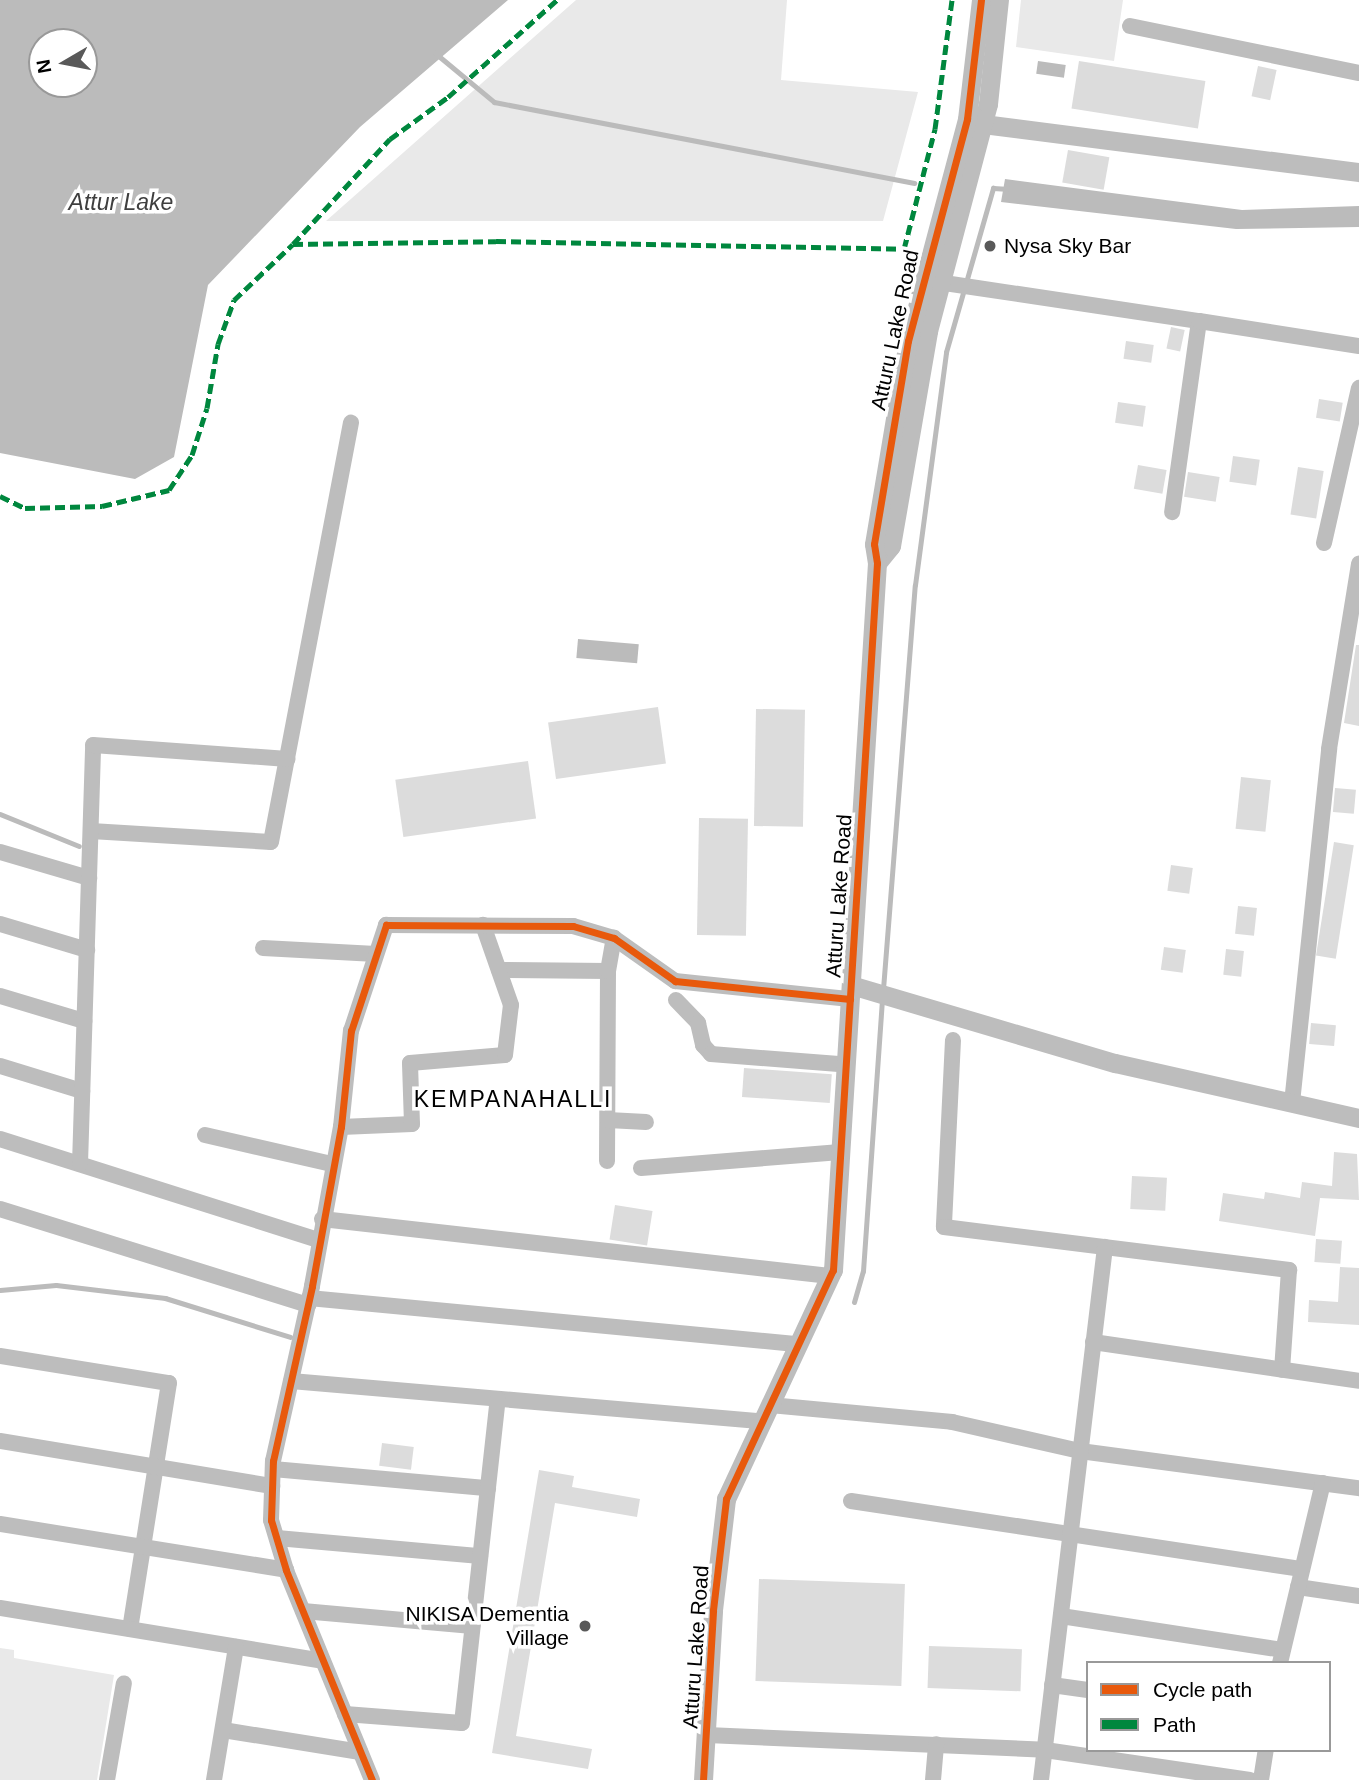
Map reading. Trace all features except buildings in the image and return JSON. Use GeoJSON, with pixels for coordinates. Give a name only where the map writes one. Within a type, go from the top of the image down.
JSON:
{"type":"FeatureCollection","features":[{"type":"Feature","properties":{"kind":"street","name":"Atturu Lake Road"},"geometry":{"type":"LineString","coordinates":[[704,1780],[713,1610],[726,1499],[830,1276],[841,1152],[877,564],[891,546],[931,281],[967,119],[981,0]]}},
{"type":"Feature","properties":{"kind":"street","name":"Atturu Lake Road"},"geometry":{"type":"LineString","coordinates":[[931,281],[983,124],[999,0]]}},
{"type":"Feature","properties":{"kind":"street"},"geometry":{"type":"LineString","coordinates":[[1130,26],[1359,73]]}},
{"type":"Feature","properties":{"kind":"street"},"geometry":{"type":"LineString","coordinates":[[983,124],[1359,172]]}},
{"type":"Feature","properties":{"kind":"street"},"geometry":{"type":"LineString","coordinates":[[931,281],[1359,346]]}},
{"type":"Feature","properties":{"kind":"street"},"geometry":{"type":"LineString","coordinates":[[1172,512],[1199,321]]}},
{"type":"Feature","properties":{"kind":"street"},"geometry":{"type":"LineString","coordinates":[[1324,543],[1359,388]]}},
{"type":"Feature","properties":{"kind":"street"},"geometry":{"type":"LineString","coordinates":[[90,831],[271,842],[351,423]]}},
{"type":"Feature","properties":{"kind":"street"},"geometry":{"type":"LineString","coordinates":[[1292,1103],[1327,760],[1359,563]]}},
{"type":"Feature","properties":{"kind":"street"},"geometry":{"type":"LineString","coordinates":[[80,1164],[93,745],[287,759]]}},
{"type":"Feature","properties":{"kind":"street"},"geometry":{"type":"LineString","coordinates":[[0,852],[89,878]]}},
{"type":"Feature","properties":{"kind":"street"},"geometry":{"type":"LineString","coordinates":[[0,924],[86,950]]}},
{"type":"Feature","properties":{"kind":"street"},"geometry":{"type":"LineString","coordinates":[[372,1780],[286,1570],[271,1520],[273,1478],[341,1127],[342,1079],[351,1031],[386,925],[573,926],[614,938],[675,981],[850,992],[1115,1063],[1359,1118]]}},
{"type":"Feature","properties":{"kind":"street"},"geometry":{"type":"LineString","coordinates":[[341,1127],[412,1125],[410,1063],[505,1055],[511,1004],[483,925]]}},
{"type":"Feature","properties":{"kind":"street"},"geometry":{"type":"LineString","coordinates":[[607,1161],[608,971],[614,938]]}},
{"type":"Feature","properties":{"kind":"street"},"geometry":{"type":"LineString","coordinates":[[263,948],[376,954]]}},
{"type":"Feature","properties":{"kind":"street"},"geometry":{"type":"LineString","coordinates":[[499,970],[608,971]]}},
{"type":"Feature","properties":{"kind":"street"},"geometry":{"type":"LineString","coordinates":[[0,996],[84,1021]]}},
{"type":"Feature","properties":{"kind":"street"},"geometry":{"type":"LineString","coordinates":[[676,1000],[698,1023],[704,1045],[711,1054],[839,1064]]}},
{"type":"Feature","properties":{"kind":"street"},"geometry":{"type":"LineString","coordinates":[[953,1040],[944,1227],[1289,1270],[1282,1370]]}},
{"type":"Feature","properties":{"kind":"street"},"geometry":{"type":"LineString","coordinates":[[0,1066],[82,1091]]}},
{"type":"Feature","properties":{"kind":"street"},"geometry":{"type":"LineString","coordinates":[[608,1120],[646,1122]]}},
{"type":"Feature","properties":{"kind":"street"},"geometry":{"type":"LineString","coordinates":[[205,1135],[332,1164]]}},
{"type":"Feature","properties":{"kind":"street"},"geometry":{"type":"LineString","coordinates":[[0,1139],[319,1240]]}},
{"type":"Feature","properties":{"kind":"street"},"geometry":{"type":"LineString","coordinates":[[641,1168],[841,1152]]}},
{"type":"Feature","properties":{"kind":"street"},"geometry":{"type":"LineString","coordinates":[[0,1209],[308,1302],[798,1344]]}},
{"type":"Feature","properties":{"kind":"street"},"geometry":{"type":"LineString","coordinates":[[322,1219],[830,1276]]}},
{"type":"Feature","properties":{"kind":"street"},"geometry":{"type":"LineString","coordinates":[[1041,1780],[1105,1247]]}},
{"type":"Feature","properties":{"kind":"street"},"geometry":{"type":"LineString","coordinates":[[1093,1342],[1359,1381]]}},
{"type":"Feature","properties":{"kind":"street"},"geometry":{"type":"LineString","coordinates":[[0,1356],[169,1383],[130,1629]]}},
{"type":"Feature","properties":{"kind":"street"},"geometry":{"type":"LineString","coordinates":[[291,1381],[498,1399],[953,1422],[1080,1451],[1359,1488]]}},
{"type":"Feature","properties":{"kind":"street"},"geometry":{"type":"LineString","coordinates":[[345,1714],[461,1723],[498,1399]]}},
{"type":"Feature","properties":{"kind":"street"},"geometry":{"type":"LineString","coordinates":[[0,1441],[155,1467],[273,1478],[488,1488]]}},
{"type":"Feature","properties":{"kind":"street"},"geometry":{"type":"LineString","coordinates":[[1061,1616],[1281,1656],[1323,1483]]}},
{"type":"Feature","properties":{"kind":"street"},"geometry":{"type":"LineString","coordinates":[[851,1501],[1302,1569]]}},
{"type":"Feature","properties":{"kind":"street"},"geometry":{"type":"LineString","coordinates":[[0,1524],[286,1570]]}},
{"type":"Feature","properties":{"kind":"street"},"geometry":{"type":"LineString","coordinates":[[276,1538],[480,1556]]}},
{"type":"Feature","properties":{"kind":"street"},"geometry":{"type":"LineString","coordinates":[[1298,1587],[1359,1596]]}},
{"type":"Feature","properties":{"kind":"street"},"geometry":{"type":"LineString","coordinates":[[0,1608],[323,1661]]}},
{"type":"Feature","properties":{"kind":"street"},"geometry":{"type":"LineString","coordinates":[[303,1611],[472,1626]]}},
{"type":"Feature","properties":{"kind":"street"},"geometry":{"type":"LineString","coordinates":[[214,1780],[236,1647]]}},
{"type":"Feature","properties":{"kind":"street"},"geometry":{"type":"LineString","coordinates":[[107,1780],[124,1683]]}},
{"type":"Feature","properties":{"kind":"street"},"geometry":{"type":"LineString","coordinates":[[1052,1685],[1086,1690]]}},
{"type":"Feature","properties":{"kind":"street"},"geometry":{"type":"LineString","coordinates":[[223,1730],[360,1752]]}},
{"type":"Feature","properties":{"kind":"street"},"geometry":{"type":"LineString","coordinates":[[707,1735],[1045,1750],[1250,1780]]}},
{"type":"Feature","properties":{"kind":"street"},"geometry":{"type":"LineString","coordinates":[[933,1780],[936,1744]]}},
{"type":"Feature","properties":{"kind":"street"},"geometry":{"type":"LineString","coordinates":[[1261,1780],[1266,1752]]}},
{"type":"Feature","properties":{"kind":"shaded area"},"geometry":{"type":"Polygon","coordinates":[[[576,0],[787,0],[781,80],[918,92],[883,221],[326,221],[576,0]]]}},
{"type":"Feature","properties":{"kind":"shaded area"},"geometry":{"type":"Polygon","coordinates":[[[1021,0],[1123,0],[1114,61],[1016,47],[1021,0]]]}},
{"type":"Feature","properties":{"kind":"shaded area"},"geometry":{"type":"Polygon","coordinates":[[[0,1648],[14,1650],[14,1658],[114,1675],[97,1780],[0,1780],[0,1648]]]}},
{"type":"Feature","properties":{"kind":"water","name":"Attur Lake"},"geometry":{"type":"Polygon","coordinates":[[[0,0],[508,0],[360,127],[208,285],[174,457],[135,479],[0,453],[0,0]]]}},
{"type":"Feature","properties":{"kind":"water"},"geometry":{"type":"Polygon","coordinates":[[[1038,61],[1066,65],[1064,78],[1036,74],[1038,61]]]}},
{"type":"Feature","properties":{"kind":"water"},"geometry":{"type":"Polygon","coordinates":[[[1005,179],[1242,210],[1359,206],[1359,227],[1236,229],[1001,202],[1005,179]]]}},
{"type":"Feature","properties":{"kind":"water"},"geometry":{"type":"Polygon","coordinates":[[[578,639],[639,644],[637,663],[576,658],[578,639]]]}},
{"type":"Feature","properties":{"kind":"waterway"},"geometry":{"type":"LineString","coordinates":[[435,53],[494,102],[914,183]]}},
{"type":"Feature","properties":{"kind":"waterway"},"geometry":{"type":"LineString","coordinates":[[883,989],[915,585],[946,352],[993,188],[1009,189]]}},
{"type":"Feature","properties":{"kind":"waterway"},"geometry":{"type":"LineString","coordinates":[[0,814],[79,846]]}},
{"type":"Feature","properties":{"kind":"waterway"},"geometry":{"type":"LineString","coordinates":[[854,1302],[863,1271],[882,999]]}},
{"type":"Feature","properties":{"kind":"waterway"},"geometry":{"type":"LineString","coordinates":[[0,1290],[56,1285],[165,1298],[290,1337]]}},
{"type":"Feature","properties":{"kind":"marked path"},"geometry":{"type":"LineString","coordinates":[[0,496],[25,508],[102,506],[169,490],[192,455],[207,408],[218,344],[234,300],[293,244],[390,139],[448,97],[557,0]]}},
{"type":"Feature","properties":{"kind":"marked path"},"geometry":{"type":"LineString","coordinates":[[293,244],[496,241],[904,249],[935,129],[952,0]]}},
{"type":"Feature","properties":{"kind":"cycle path"},"geometry":{"type":"LineString","coordinates":[[703,1780],[713,1610],[726,1499],[833,1270],[877,563],[874,544],[908,341],[967,119],[981,0]]}},
{"type":"Feature","properties":{"kind":"cycle path"},"geometry":{"type":"LineString","coordinates":[[372,1780],[286,1570],[271,1520],[273,1461],[312,1286],[341,1127],[351,1031],[386,925],[573,926],[614,938],[675,981],[850,999]]}},
{"type":"Feature","properties":{"kind":"place","name":"Nysa Sky Bar"},"geometry":{"type":"Point","coordinates":[990,246]}},
{"type":"Feature","properties":{"kind":"place","name":"NIKISA Dementia Village"},"geometry":{"type":"Point","coordinates":[585,1626]}},
{"type":"Feature","properties":{"kind":"district","name":"KEMPANAHALLI"},"geometry":{"type":"Point","coordinates":[513,1099]}}]}
